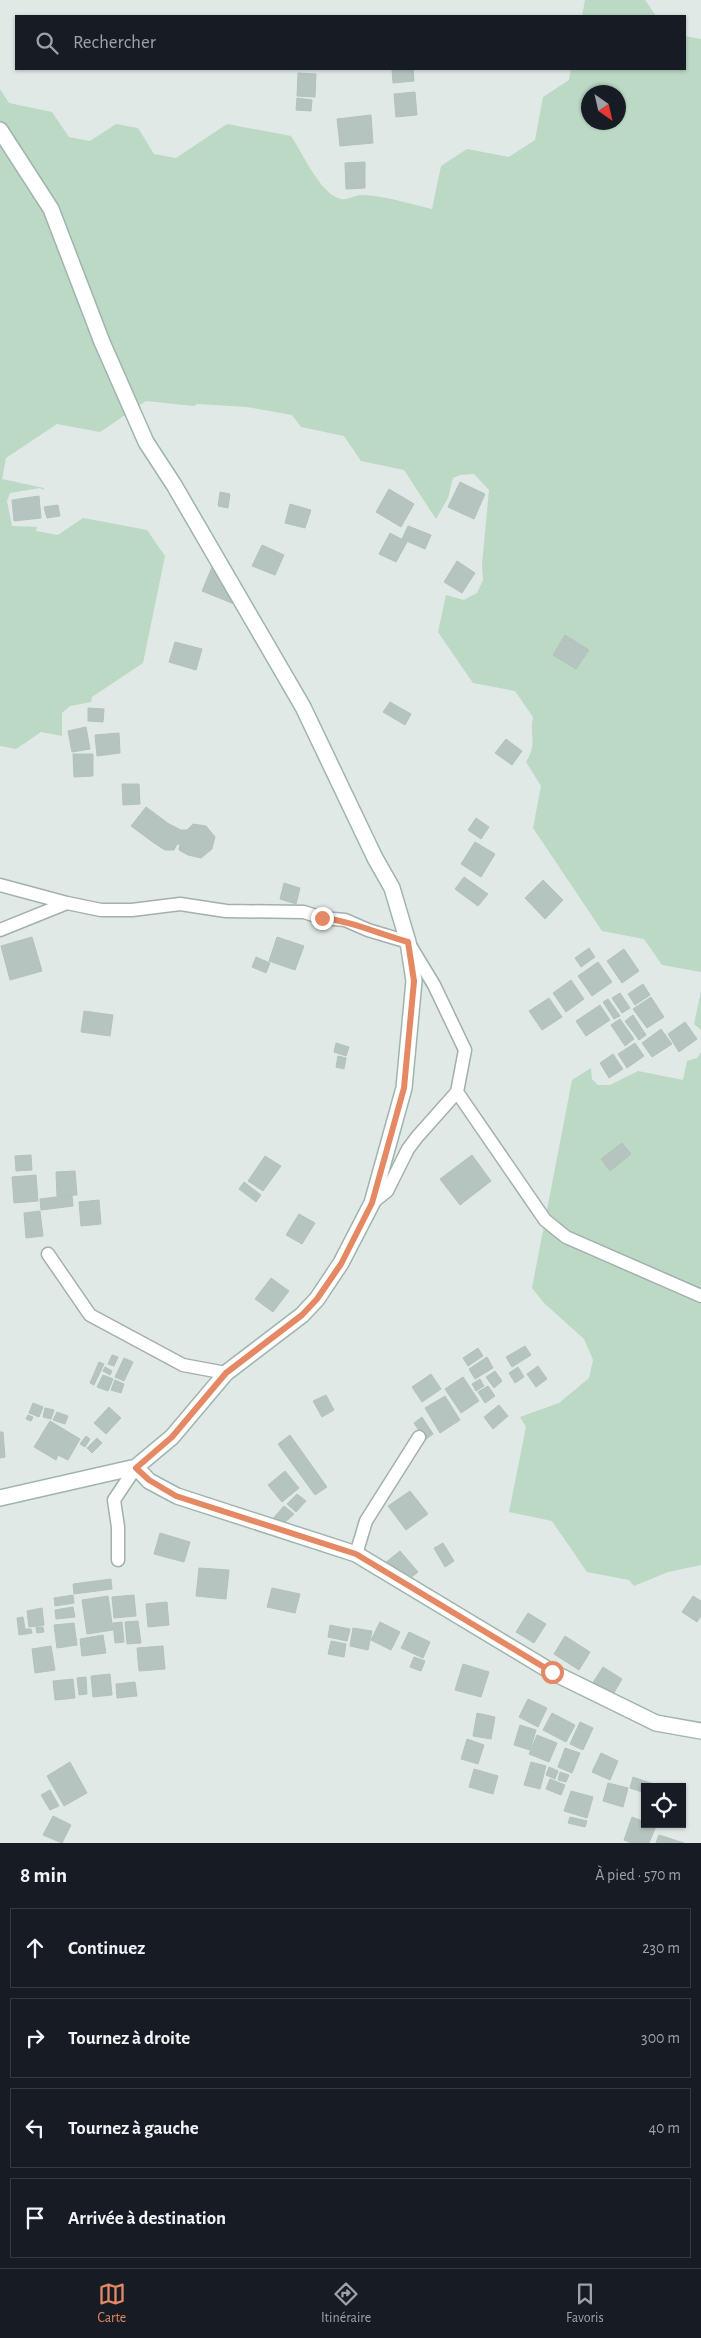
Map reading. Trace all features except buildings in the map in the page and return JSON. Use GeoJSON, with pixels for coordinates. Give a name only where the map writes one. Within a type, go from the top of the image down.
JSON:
{"type":"FeatureCollection","features":[{"type":"Feature","properties":{"kind":"street"},"geometry":{"type":"LineString","coordinates":[[0,130],[51,209],[102,342],[146,442],[303,707],[375,858],[392,888],[408,942],[414,981],[407,1072],[402,1096],[372,1203],[341,1264],[317,1299],[302,1315],[226,1373],[172,1437],[136,1468],[114,1500],[118,1528],[118,1560]]}},
{"type":"Feature","properties":{"kind":"street"},"geometry":{"type":"LineString","coordinates":[[0,885],[101,910],[132,910],[180,904],[226,911],[304,912],[322,918],[345,920],[368,930],[408,942],[434,985],[465,1050],[457,1092],[417,1137],[408,1149],[386,1191],[372,1203]]}},
{"type":"Feature","properties":{"kind":"street"},"geometry":{"type":"LineString","coordinates":[[0,930],[67,903]]}},
{"type":"Feature","properties":{"kind":"street"},"geometry":{"type":"LineString","coordinates":[[457,1092],[545,1220],[559,1232],[588,1249],[701,1296]]}},
{"type":"Feature","properties":{"kind":"street"},"geometry":{"type":"LineString","coordinates":[[48,1254],[90,1316],[183,1365],[226,1373]]}},
{"type":"Feature","properties":{"kind":"street"},"geometry":{"type":"LineString","coordinates":[[356,1554],[366,1521],[419,1437]]}},
{"type":"Feature","properties":{"kind":"street"},"geometry":{"type":"LineString","coordinates":[[0,1498],[136,1468]]}},
{"type":"Feature","properties":{"kind":"street"},"geometry":{"type":"LineString","coordinates":[[136,1468],[149,1480],[176,1496],[356,1554],[552,1672],[656,1723],[701,1731]]}},
{"type":"Feature","properties":{"kind":"green space"},"geometry":{"type":"Polygon","coordinates":[[[585,0],[645,0],[655,15],[582,15],[585,0]]]}},
{"type":"Feature","properties":{"kind":"green space"},"geometry":{"type":"Polygon","coordinates":[[[686,36],[701,39],[701,972],[662,965],[644,939],[602,931],[533,828],[541,786],[526,762],[532,749],[533,717],[515,691],[473,683],[438,632],[446,595],[464,600],[477,593],[483,580],[482,565],[489,490],[474,474],[460,475],[453,478],[448,498],[436,519],[404,470],[361,461],[344,436],[301,427],[292,415],[247,407],[197,404],[194,406],[146,401],[100,432],[57,424],[6,458],[2,479],[44,488],[44,490],[40,488],[10,493],[7,501],[12,526],[37,527],[36,531],[58,535],[83,518],[147,530],[165,556],[143,663],[92,697],[91,702],[70,706],[62,713],[62,736],[41,732],[16,749],[0,746],[0,89],[9,103],[52,112],[69,137],[90,141],[116,124],[138,128],[154,154],[176,158],[227,124],[291,136],[316,177],[334,196],[346,199],[360,195],[372,196],[432,209],[441,166],[467,149],[509,157],[535,140],[543,97],[569,80],[571,70],[686,70],[686,36]]]}},
{"type":"Feature","properties":{"kind":"green space"},"geometry":{"type":"Polygon","coordinates":[[[701,991],[701,1030],[694,1024],[701,991]]]}},
{"type":"Feature","properties":{"kind":"green space"},"geometry":{"type":"Polygon","coordinates":[[[701,1052],[701,1565],[668,1572],[634,1586],[629,1580],[587,1572],[552,1521],[509,1512],[526,1427],[520,1417],[559,1403],[589,1378],[593,1360],[584,1339],[544,1303],[532,1288],[572,1080],[591,1068],[592,1079],[598,1085],[610,1085],[638,1071],[683,1080],[687,1061],[697,1058],[701,1052]]]}},
{"type":"Feature","properties":{"kind":"route"},"geometry":{"type":"LineString","coordinates":[[322,918],[345,920],[368,930],[408,942],[413,966],[414,981],[407,1072],[372,1203],[341,1264],[317,1299],[302,1315],[226,1373],[172,1437],[136,1468],[149,1480],[176,1496],[356,1554],[441,1607],[552,1672]]}}]}
